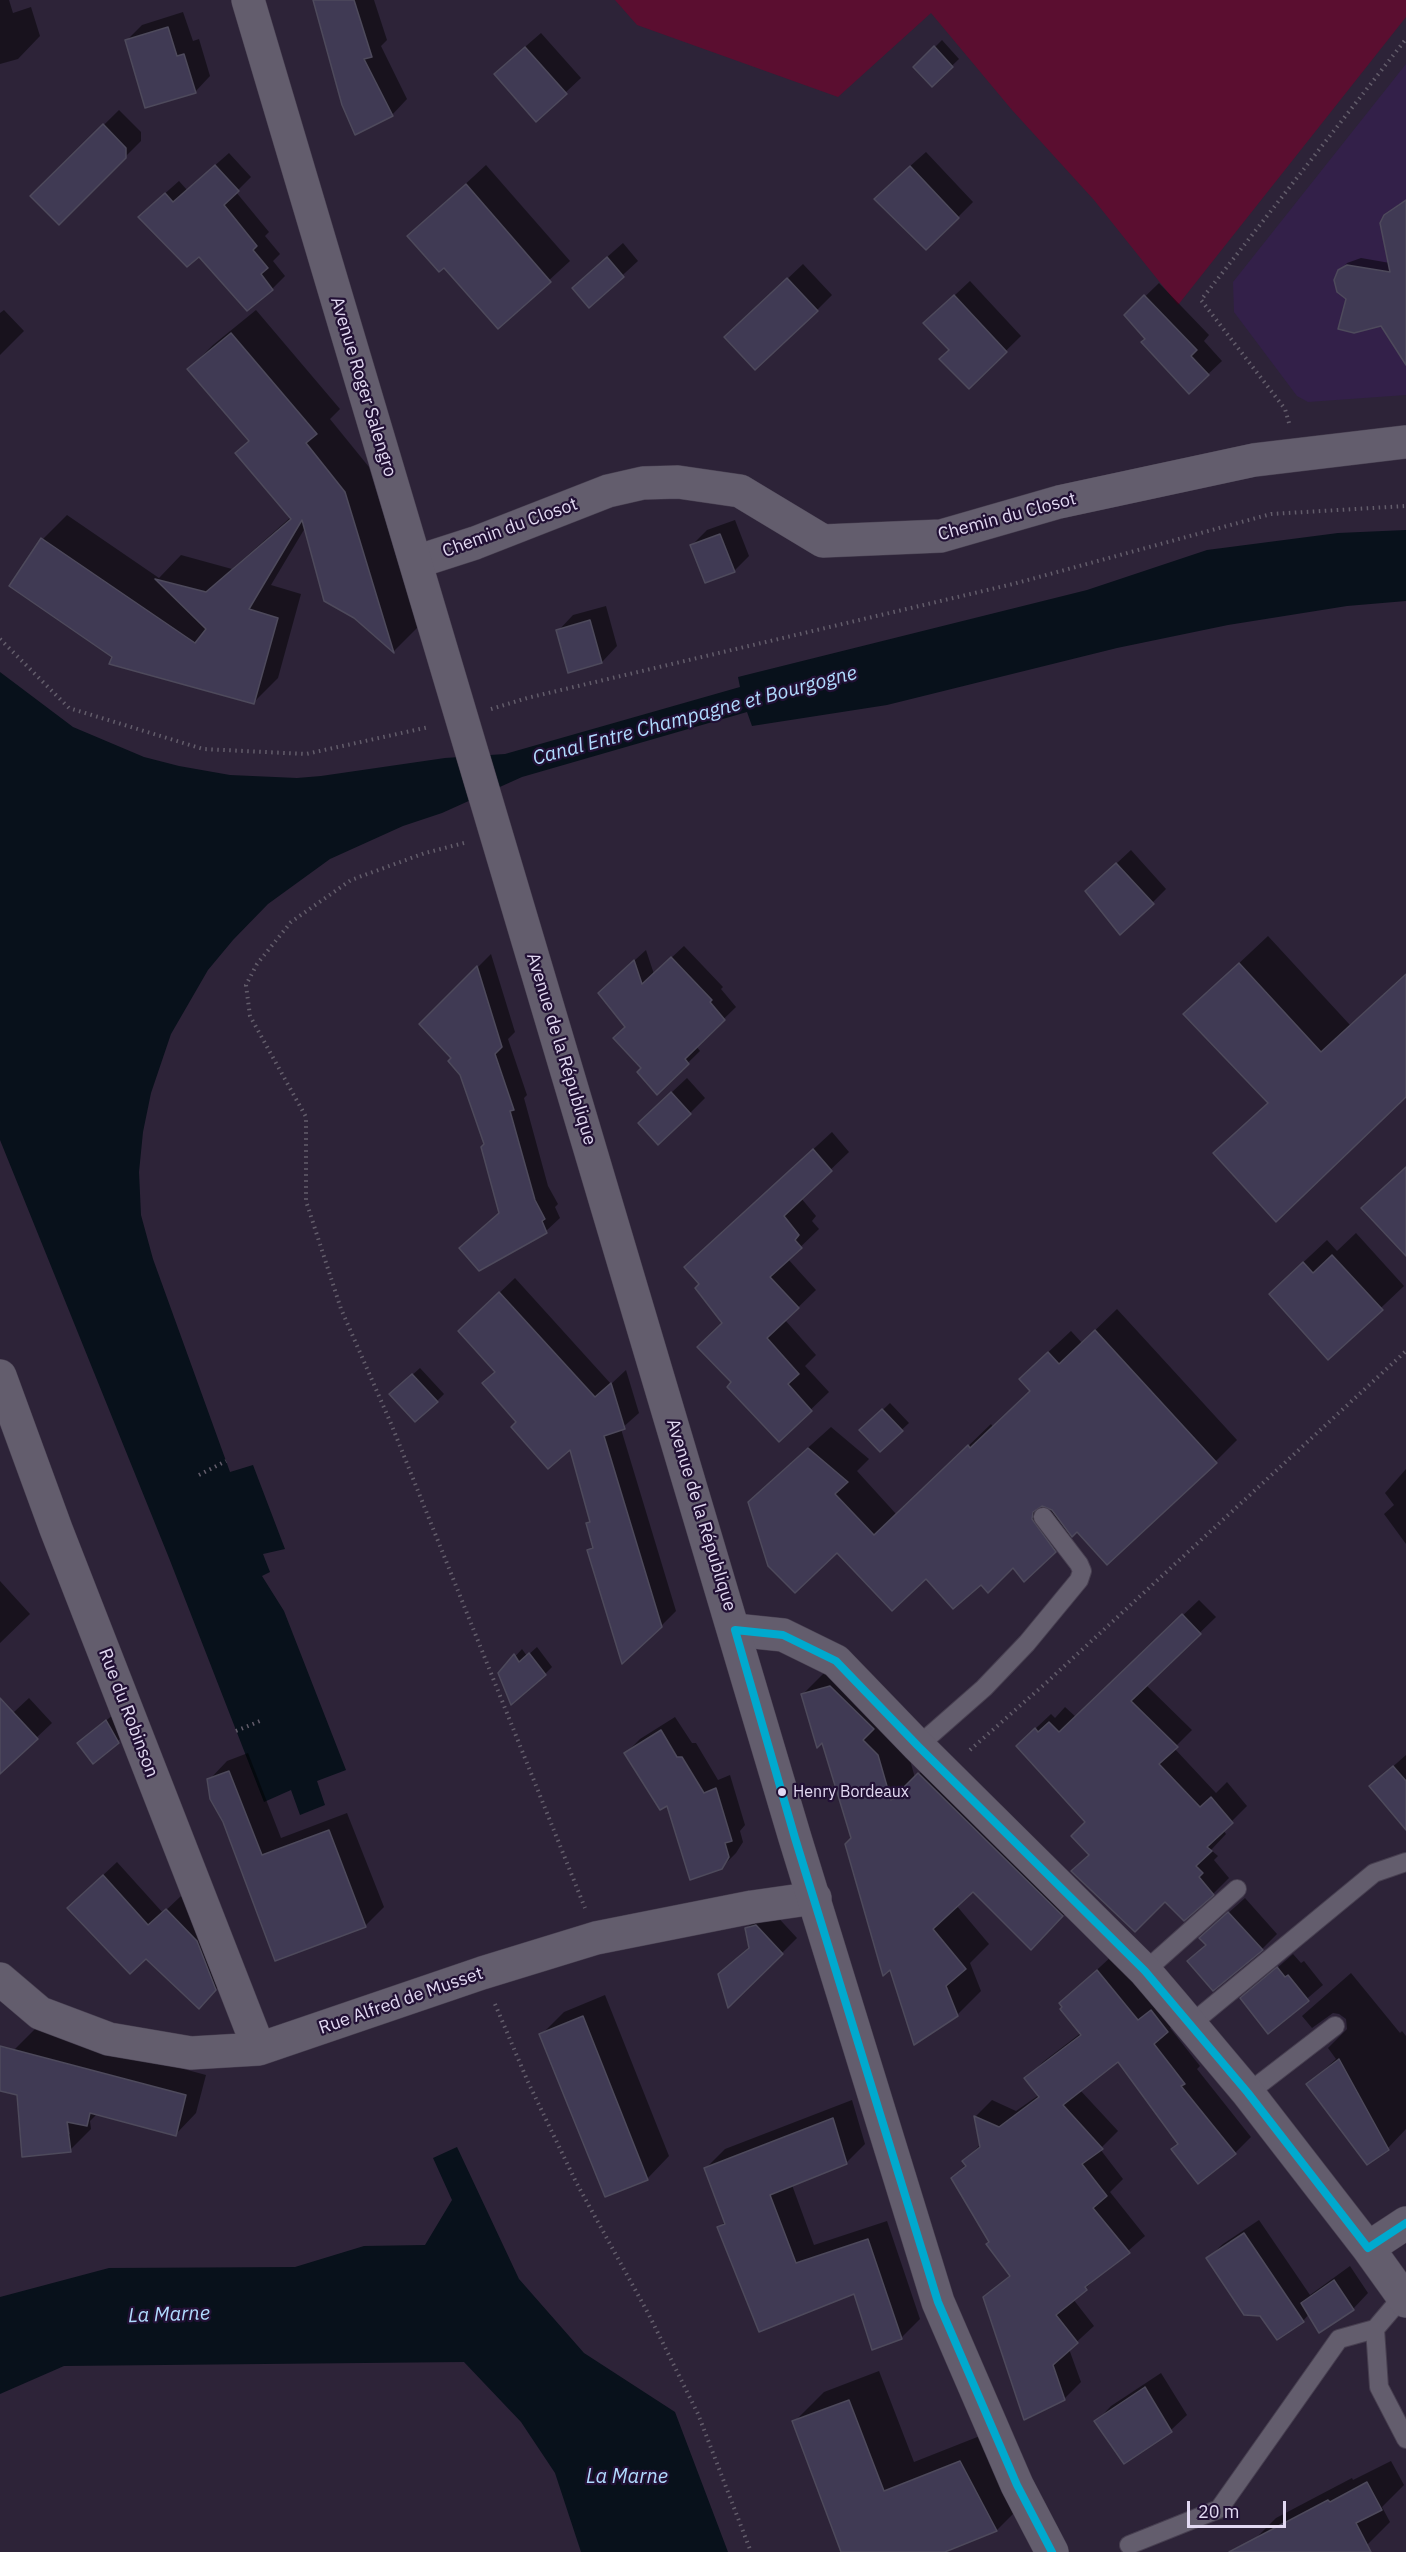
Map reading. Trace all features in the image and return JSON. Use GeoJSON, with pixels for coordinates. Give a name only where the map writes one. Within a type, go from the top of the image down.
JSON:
{"type":"FeatureCollection","features":[{"type":"Feature","properties":{"kind":"street","name":"Avenue Roger Salengro"},"geometry":{"type":"LineString","coordinates":[[248,0],[479,774]]}},
{"type":"Feature","properties":{"kind":"street","name":"Chemin du Closot"},"geometry":{"type":"LineString","coordinates":[[416,562],[475,543],[608,491],[643,483],[678,482],[740,491],[823,542],[929,537],[941,536],[1082,497],[1254,460],[1406,442]]}},
{"type":"Feature","properties":{"kind":"street","name":"Avenue de la République"},"geometry":{"type":"LineString","coordinates":[[479,774],[814,1898],[938,2302],[1017,2485],[1052,2552]]}},
{"type":"Feature","properties":{"kind":"street","name":"Rue du Robinson"},"geometry":{"type":"LineString","coordinates":[[0,1376],[56,1529],[259,2049]]}},
{"type":"Feature","properties":{"kind":"street"},"geometry":{"type":"LineString","coordinates":[[735,1630],[783,1635],[836,1661],[918,1746],[1145,1971],[1248,2093],[1368,2248],[1404,2299]]}},
{"type":"Feature","properties":{"kind":"street","name":"Rue Alfred de Musset"},"geometry":{"type":"LineString","coordinates":[[0,1979],[40,2013],[109,2039],[191,2053],[259,2049],[482,1973],[596,1938],[752,1907],[814,1898]]}},
{"type":"Feature","properties":{"kind":"street"},"geometry":{"type":"LineString","coordinates":[[0,2008],[40,2013]]}},
{"type":"Feature","properties":{"kind":"street"},"geometry":{"type":"LineString","coordinates":[[1368,2248],[1406,2223]]}},
{"type":"Feature","properties":{"kind":"lane"},"geometry":{"type":"LineString","coordinates":[[918,1746],[984,1688],[1027,1643],[1079,1580],[1082,1571],[1079,1564],[1043,1517]]}},
{"type":"Feature","properties":{"kind":"lane"},"geometry":{"type":"LineString","coordinates":[[1191,2024],[1374,1873],[1406,1862]]}},
{"type":"Feature","properties":{"kind":"lane"},"geometry":{"type":"LineString","coordinates":[[1145,1971],[1237,1889]]}},
{"type":"Feature","properties":{"kind":"lane"},"geometry":{"type":"LineString","coordinates":[[1248,2093],[1335,2026]]}},
{"type":"Feature","properties":{"kind":"lane"},"geometry":{"type":"LineString","coordinates":[[1129,2545],[1219,2509],[1339,2339],[1376,2329],[1404,2299]]}},
{"type":"Feature","properties":{"kind":"lane"},"geometry":{"type":"LineString","coordinates":[[1376,2329],[1379,2387],[1406,2439]]}},
{"type":"Feature","properties":{"kind":"path"},"geometry":{"type":"LineString","coordinates":[[1300,455],[1285,409],[1200,300],[1406,39]]}},
{"type":"Feature","properties":{"kind":"path"},"geometry":{"type":"LineString","coordinates":[[0,639],[69,708],[203,749],[306,754],[464,724],[527,698],[1013,584],[1271,514],[1406,506]]}},
{"type":"Feature","properties":{"kind":"path"},"geometry":{"type":"LineString","coordinates":[[496,829],[351,880],[291,922],[257,964],[246,986],[250,1016],[306,1117],[306,1201],[341,1309],[392,1426],[596,1938]]}},
{"type":"Feature","properties":{"kind":"path"},"geometry":{"type":"LineString","coordinates":[[945,1772],[1047,1682],[1406,1351]]}},
{"type":"Feature","properties":{"kind":"path"},"geometry":{"type":"LineString","coordinates":[[199,1475],[226,1461]]}},
{"type":"Feature","properties":{"kind":"path"},"geometry":{"type":"LineString","coordinates":[[236,1731],[260,1721]]}},
{"type":"Feature","properties":{"kind":"path"},"geometry":{"type":"LineString","coordinates":[[482,1973],[528,2082],[576,2182],[648,2315],[698,2414],[751,2552]]}},
{"type":"Feature","properties":{"kind":"shaded area"},"geometry":{"type":"Polygon","coordinates":[[[615,0],[1406,0],[1406,17],[1178,305],[1094,200],[1012,110],[931,13],[838,97],[637,25],[615,0]]]}},
{"type":"Feature","properties":{"kind":"shaded area"},"geometry":{"type":"Polygon","coordinates":[[[1406,64],[1406,395],[1308,402],[1297,396],[1234,312],[1233,282],[1406,64]]]}},
{"type":"Feature","properties":{"kind":"water","name":"Canal Entre Champagne et Bourgogne"},"geometry":{"type":"Polygon","coordinates":[[[1406,530],[1406,601],[1347,606],[1228,625],[1117,648],[887,705],[752,726],[747,712],[522,777],[330,859],[268,904],[233,940],[208,970],[171,1034],[151,1093],[143,1132],[139,1172],[141,1215],[153,1259],[230,1472],[253,1465],[285,1549],[263,1554],[270,1572],[262,1576],[284,1611],[346,1770],[317,1781],[325,1805],[300,1815],[291,1790],[264,1802],[169,1558],[0,1140],[0,672],[73,727],[144,757],[230,775],[297,778],[321,776],[445,758],[505,754],[740,687],[738,677],[1087,590],[1207,550],[1338,533],[1406,530]]]}},
{"type":"Feature","properties":{"kind":"water","name":"La Marne"},"geometry":{"type":"Polygon","coordinates":[[[457,2147],[519,2279],[584,2353],[675,2412],[728,2552],[581,2552],[555,2473],[521,2422],[464,2362],[64,2366],[0,2394],[0,2297],[109,2268],[295,2267],[364,2246],[425,2245],[452,2200],[433,2158],[457,2147]]]}},
{"type":"Feature","properties":{"kind":"building"},"geometry":{"type":"Polygon","coordinates":[[[313,0],[354,0],[372,57],[364,59],[393,116],[355,135],[342,105],[313,0]]]}},
{"type":"Feature","properties":{"kind":"building"},"geometry":{"type":"Polygon","coordinates":[[[168,27],[177,56],[184,54],[196,93],[145,108],[125,40],[168,27]]]}},
{"type":"Feature","properties":{"kind":"building"},"geometry":{"type":"Polygon","coordinates":[[[934,46],[953,67],[932,87],[913,67],[934,46]]]}},
{"type":"Feature","properties":{"kind":"building"},"geometry":{"type":"Polygon","coordinates":[[[525,47],[567,94],[536,122],[494,74],[525,47]]]}},
{"type":"Feature","properties":{"kind":"building"},"geometry":{"type":"Polygon","coordinates":[[[103,124],[126,148],[126,158],[59,225],[30,196],[103,124]]]}},
{"type":"Feature","properties":{"kind":"building"},"geometry":{"type":"Polygon","coordinates":[[[215,165],[239,191],[224,205],[257,246],[253,250],[268,268],[261,274],[273,290],[247,311],[199,257],[187,267],[138,217],[165,193],[173,202],[215,165]]]}},
{"type":"Feature","properties":{"kind":"building"},"geometry":{"type":"Polygon","coordinates":[[[910,166],[959,218],[926,250],[874,199],[910,166]]]}},
{"type":"Feature","properties":{"kind":"building"},"geometry":{"type":"Polygon","coordinates":[[[466,184],[551,282],[498,329],[444,268],[439,272],[407,236],[466,184]]]}},
{"type":"Feature","properties":{"kind":"building"},"geometry":{"type":"Polygon","coordinates":[[[1406,200],[1406,365],[1381,326],[1354,333],[1338,329],[1346,299],[1337,292],[1334,280],[1338,270],[1347,265],[1390,272],[1380,223],[1384,215],[1406,200]]]}},
{"type":"Feature","properties":{"kind":"building"},"geometry":{"type":"Polygon","coordinates":[[[607,257],[624,277],[589,308],[572,288],[607,257]]]}},
{"type":"Feature","properties":{"kind":"building"},"geometry":{"type":"Polygon","coordinates":[[[787,278],[818,311],[755,370],[724,337],[787,278]]]}},
{"type":"Feature","properties":{"kind":"building"},"geometry":{"type":"Polygon","coordinates":[[[954,295],[1007,352],[969,389],[939,359],[949,350],[923,323],[954,295]]]}},
{"type":"Feature","properties":{"kind":"building"},"geometry":{"type":"Polygon","coordinates":[[[1144,295],[1197,350],[1191,356],[1209,375],[1189,394],[1141,342],[1145,339],[1124,315],[1144,295]]]}},
{"type":"Feature","properties":{"kind":"building"},"geometry":{"type":"Polygon","coordinates":[[[231,333],[317,434],[306,443],[345,492],[394,653],[354,618],[324,601],[302,520],[249,609],[278,618],[254,704],[109,664],[112,657],[9,586],[41,538],[195,643],[206,629],[155,579],[206,592],[291,519],[235,453],[249,441],[187,369],[231,333]]]}},
{"type":"Feature","properties":{"kind":"building"},"geometry":{"type":"Polygon","coordinates":[[[720,534],[735,572],[705,583],[690,545],[720,534]]]}},
{"type":"Feature","properties":{"kind":"building"},"geometry":{"type":"Polygon","coordinates":[[[590,620],[602,663],[568,673],[556,630],[590,620]]]}},
{"type":"Feature","properties":{"kind":"building"},"geometry":{"type":"Polygon","coordinates":[[[1116,863],[1154,904],[1120,935],[1085,891],[1116,863]]]}},
{"type":"Feature","properties":{"kind":"building"},"geometry":{"type":"Polygon","coordinates":[[[671,957],[712,1000],[710,1002],[725,1020],[685,1059],[689,1064],[657,1095],[637,1072],[641,1068],[613,1038],[625,1027],[598,993],[634,960],[642,984],[671,957]]]}},
{"type":"Feature","properties":{"kind":"building"},"geometry":{"type":"Polygon","coordinates":[[[1239,963],[1321,1052],[1406,974],[1406,1097],[1276,1222],[1213,1153],[1268,1103],[1183,1014],[1239,963]]]}},
{"type":"Feature","properties":{"kind":"building"},"geometry":{"type":"Polygon","coordinates":[[[477,966],[502,1047],[495,1054],[514,1110],[510,1111],[535,1200],[545,1219],[542,1221],[547,1233],[479,1271],[459,1248],[499,1213],[481,1147],[484,1144],[460,1075],[448,1061],[451,1058],[419,1024],[477,966]]]}},
{"type":"Feature","properties":{"kind":"building"},"geometry":{"type":"Polygon","coordinates":[[[671,1092],[691,1114],[658,1145],[638,1123],[671,1092]]]}},
{"type":"Feature","properties":{"kind":"building"},"geometry":{"type":"Polygon","coordinates":[[[813,1149],[832,1171],[784,1216],[799,1235],[795,1240],[802,1248],[770,1277],[799,1308],[767,1338],[799,1374],[788,1384],[812,1411],[779,1442],[727,1387],[731,1382],[697,1347],[722,1323],[695,1288],[699,1284],[684,1267],[813,1149]]]}},
{"type":"Feature","properties":{"kind":"building"},"geometry":{"type":"Polygon","coordinates":[[[1406,1167],[1406,1256],[1361,1208],[1406,1167]]]}},
{"type":"Feature","properties":{"kind":"building"},"geometry":{"type":"Polygon","coordinates":[[[1332,1255],[1383,1310],[1328,1360],[1269,1294],[1303,1262],[1313,1273],[1332,1255]]]}},
{"type":"Feature","properties":{"kind":"building"},"geometry":{"type":"Polygon","coordinates":[[[499,1292],[595,1397],[611,1383],[625,1429],[604,1436],[662,1627],[622,1664],[587,1550],[593,1548],[586,1523],[590,1522],[570,1450],[548,1469],[511,1427],[516,1422],[482,1383],[495,1372],[458,1331],[499,1292]]]}},
{"type":"Feature","properties":{"kind":"building"},"geometry":{"type":"Polygon","coordinates":[[[1095,1330],[1217,1463],[1107,1565],[1077,1532],[1072,1537],[1052,1510],[1042,1506],[1033,1512],[1032,1519],[1056,1552],[1024,1582],[1013,1568],[988,1593],[981,1585],[953,1609],[926,1579],[892,1611],[837,1553],[795,1593],[768,1566],[748,1502],[808,1448],[848,1482],[835,1494],[874,1535],[968,1445],[970,1448],[1030,1391],[1019,1379],[1048,1352],[1059,1364],[1095,1330]]]}},
{"type":"Feature","properties":{"kind":"building"},"geometry":{"type":"Polygon","coordinates":[[[412,1374],[438,1402],[415,1422],[389,1394],[412,1374]]]}},
{"type":"Feature","properties":{"kind":"building"},"geometry":{"type":"Polygon","coordinates":[[[882,1409],[903,1431],[880,1452],[859,1430],[882,1409]]]}},
{"type":"Feature","properties":{"kind":"building"},"geometry":{"type":"Polygon","coordinates":[[[1182,1614],[1201,1634],[1131,1701],[1178,1747],[1159,1764],[1200,1807],[1211,1797],[1233,1823],[1207,1847],[1212,1851],[1196,1866],[1203,1873],[1199,1877],[1214,1895],[1184,1921],[1165,1902],[1135,1932],[1071,1871],[1089,1855],[1071,1836],[1085,1822],[1016,1746],[1035,1728],[1038,1732],[1049,1722],[1059,1732],[1182,1614]]]}},
{"type":"Feature","properties":{"kind":"building"},"geometry":{"type":"Polygon","coordinates":[[[529,1653],[546,1675],[511,1705],[498,1673],[514,1654],[519,1662],[529,1653]]]}},
{"type":"Feature","properties":{"kind":"building"},"geometry":{"type":"Polygon","coordinates":[[[830,1686],[874,1729],[863,1740],[878,1755],[891,1800],[918,1773],[1063,1916],[1031,1950],[973,1892],[933,1929],[966,1969],[946,1986],[958,2016],[914,2045],[890,1970],[883,1976],[845,1844],[851,1838],[822,1743],[817,1748],[801,1694],[830,1686]]]}},
{"type":"Feature","properties":{"kind":"building"},"geometry":{"type":"Polygon","coordinates":[[[0,1698],[38,1739],[0,1774],[0,1698]]]}},
{"type":"Feature","properties":{"kind":"building"},"geometry":{"type":"Polygon","coordinates":[[[106,1720],[119,1743],[93,1764],[77,1743],[106,1720]]]}},
{"type":"Feature","properties":{"kind":"building"},"geometry":{"type":"Polygon","coordinates":[[[661,1730],[677,1757],[682,1757],[704,1793],[716,1788],[732,1841],[725,1843],[729,1857],[722,1869],[690,1880],[667,1806],[660,1810],[624,1753],[661,1730]]]}},
{"type":"Feature","properties":{"kind":"building"},"geometry":{"type":"Polygon","coordinates":[[[1393,1766],[1406,1781],[1406,1830],[1369,1786],[1393,1766]]]}},
{"type":"Feature","properties":{"kind":"building"},"geometry":{"type":"Polygon","coordinates":[[[229,1771],[262,1855],[329,1830],[366,1927],[275,1961],[223,1822],[210,1799],[207,1779],[229,1771]]]}},
{"type":"Feature","properties":{"kind":"building"},"geometry":{"type":"Polygon","coordinates":[[[103,1875],[148,1925],[166,1909],[197,1941],[216,1990],[199,2009],[146,1959],[130,1974],[67,1908],[103,1875]]]}},
{"type":"Feature","properties":{"kind":"building"},"geometry":{"type":"Polygon","coordinates":[[[1228,1912],[1263,1950],[1213,1991],[1187,1961],[1206,1945],[1199,1938],[1228,1912]]]}},
{"type":"Feature","properties":{"kind":"building"},"geometry":{"type":"Polygon","coordinates":[[[756,1925],[783,1954],[728,2008],[718,1974],[749,1948],[745,1928],[756,1925]]]}},
{"type":"Feature","properties":{"kind":"building"},"geometry":{"type":"Polygon","coordinates":[[[1277,1967],[1285,1977],[1288,1975],[1309,2001],[1268,2034],[1240,1998],[1277,1967]]]}},
{"type":"Feature","properties":{"kind":"building"},"geometry":{"type":"Polygon","coordinates":[[[1097,1970],[1138,2020],[1151,2010],[1168,2032],[1154,2044],[1185,2084],[1181,2086],[1236,2154],[1198,2184],[1171,2149],[1178,2144],[1118,2062],[1063,2105],[1103,2149],[1082,2164],[1107,2196],[1093,2208],[1130,2253],[1085,2287],[1087,2290],[1056,2315],[1078,2343],[1053,2365],[1065,2400],[1024,2420],[983,2297],[1010,2276],[986,2244],[989,2242],[951,2178],[966,2166],[962,2161],[980,2147],[974,2116],[999,2127],[1039,2097],[1024,2078],[1081,2035],[1060,2009],[1062,2007],[1059,2003],[1097,1970]]]}},
{"type":"Feature","properties":{"kind":"building"},"geometry":{"type":"Polygon","coordinates":[[[583,2016],[648,2180],[605,2197],[539,2034],[583,2016]]]}},
{"type":"Feature","properties":{"kind":"building"},"geometry":{"type":"Polygon","coordinates":[[[0,2046],[186,2095],[176,2136],[90,2113],[87,2126],[67,2122],[71,2152],[22,2157],[17,2095],[0,2091],[0,2046]]]}},
{"type":"Feature","properties":{"kind":"building"},"geometry":{"type":"Polygon","coordinates":[[[1339,2059],[1389,2150],[1367,2165],[1306,2084],[1339,2059]]]}},
{"type":"Feature","properties":{"kind":"building"},"geometry":{"type":"Polygon","coordinates":[[[833,2118],[847,2164],[770,2195],[796,2263],[868,2239],[902,2339],[872,2350],[854,2294],[759,2332],[717,2227],[725,2224],[704,2168],[833,2118]]]}},
{"type":"Feature","properties":{"kind":"building"},"geometry":{"type":"Polygon","coordinates":[[[1244,2233],[1304,2322],[1277,2340],[1260,2316],[1244,2315],[1206,2258],[1244,2233]]]}},
{"type":"Feature","properties":{"kind":"building"},"geometry":{"type":"Polygon","coordinates":[[[1334,2280],[1354,2310],[1319,2333],[1301,2303],[1334,2280]]]}},
{"type":"Feature","properties":{"kind":"building"},"geometry":{"type":"Polygon","coordinates":[[[1145,2387],[1172,2432],[1124,2464],[1094,2421],[1145,2387]]]}},
{"type":"Feature","properties":{"kind":"building"},"geometry":{"type":"Polygon","coordinates":[[[849,2400],[884,2491],[960,2461],[997,2531],[945,2552],[841,2552],[792,2421],[849,2400]]]}},
{"type":"Feature","properties":{"kind":"building"},"geometry":{"type":"Polygon","coordinates":[[[1367,2482],[1382,2510],[1356,2523],[1371,2552],[1229,2552],[1328,2500],[1330,2502],[1367,2482]]]}},
{"type":"Feature","properties":{"kind":"transit line"},"geometry":{"type":"LineString","coordinates":[[1052,2552],[1017,2485],[938,2302],[795,1838],[735,1630],[783,1635],[836,1661],[918,1746],[1145,1971],[1248,2093],[1368,2248],[1406,2223]]}},
{"type":"Feature","properties":{"kind":"place","name":"Henry Bordeaux"},"geometry":{"type":"Point","coordinates":[782,1792]}}]}
